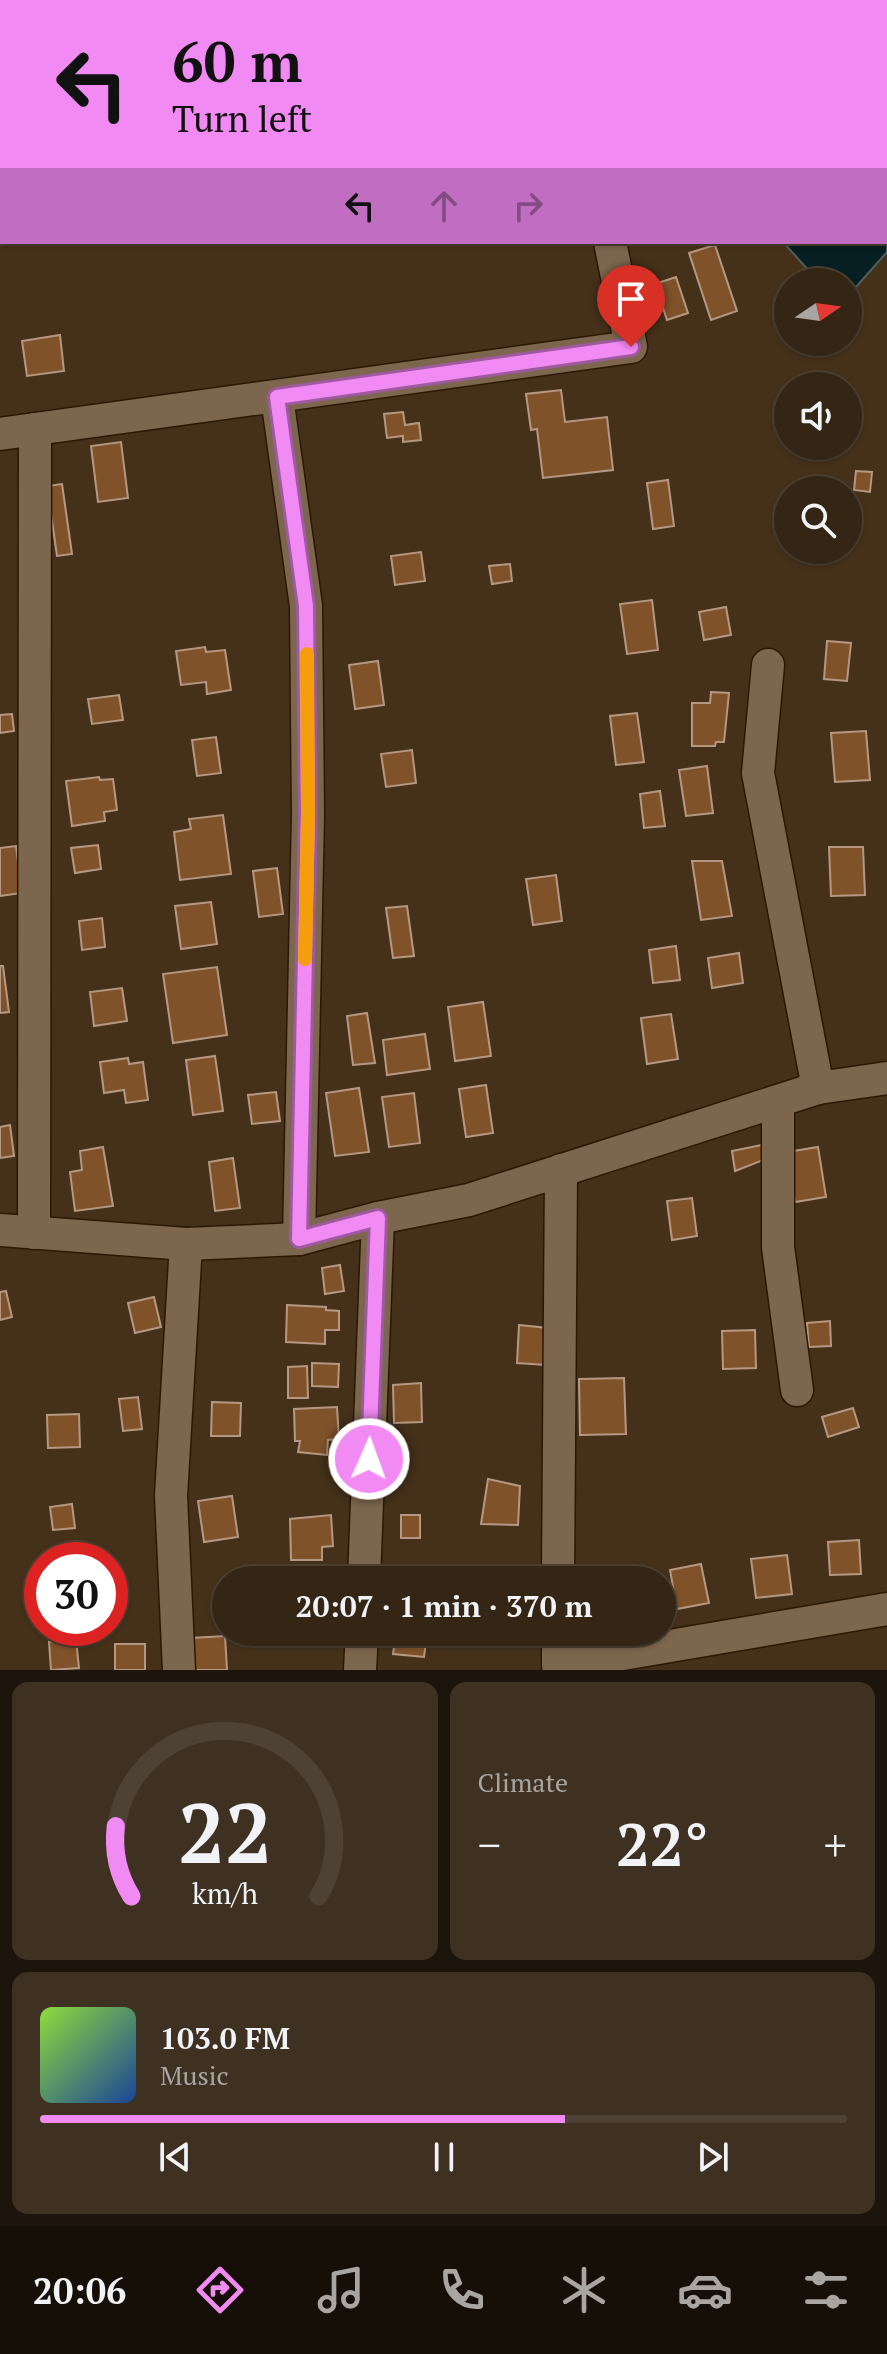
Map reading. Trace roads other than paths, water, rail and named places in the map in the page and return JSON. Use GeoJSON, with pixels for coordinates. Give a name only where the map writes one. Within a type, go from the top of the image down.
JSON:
{"type":"FeatureCollection","features":[{"type":"Feature","properties":{"kind":"street"},"geometry":{"type":"LineString","coordinates":[[0,434],[631,347],[610,244]]}},
{"type":"Feature","properties":{"kind":"street"},"geometry":{"type":"LineString","coordinates":[[277,397],[306,606],[308,814],[299,1239]]}},
{"type":"Feature","properties":{"kind":"street"},"geometry":{"type":"LineString","coordinates":[[34,1233],[35,429]]}},
{"type":"Feature","properties":{"kind":"street"},"geometry":{"type":"LineString","coordinates":[[768,665],[758,773],[818,1088]]}},
{"type":"Feature","properties":{"kind":"street"},"geometry":{"type":"LineString","coordinates":[[0,1230],[186,1244],[299,1239],[378,1218],[469,1200],[818,1088],[887,1078]]}},
{"type":"Feature","properties":{"kind":"street"},"geometry":{"type":"LineString","coordinates":[[778,1101],[778,1247],[797,1390]]}},
{"type":"Feature","properties":{"kind":"street"},"geometry":{"type":"LineString","coordinates":[[558,1566],[561,1170]]}},
{"type":"Feature","properties":{"kind":"street"},"geometry":{"type":"LineString","coordinates":[[365,1566],[378,1218]]}},
{"type":"Feature","properties":{"kind":"street"},"geometry":{"type":"LineString","coordinates":[[179,1670],[171,1496],[186,1244]]}},
{"type":"Feature","properties":{"kind":"street"},"geometry":{"type":"LineString","coordinates":[[676,1645],[887,1609]]}},
{"type":"Feature","properties":{"kind":"street"},"geometry":{"type":"LineString","coordinates":[[360,1670],[361,1646]]}},
{"type":"Feature","properties":{"kind":"street"},"geometry":{"type":"LineString","coordinates":[[558,1646],[558,1665],[670,1646]]}},
{"type":"Feature","properties":{"kind":"water"},"geometry":{"type":"Polygon","coordinates":[[[785,244],[887,244],[887,252],[862,280],[862,268],[806,268],[785,244]]]}}]}
